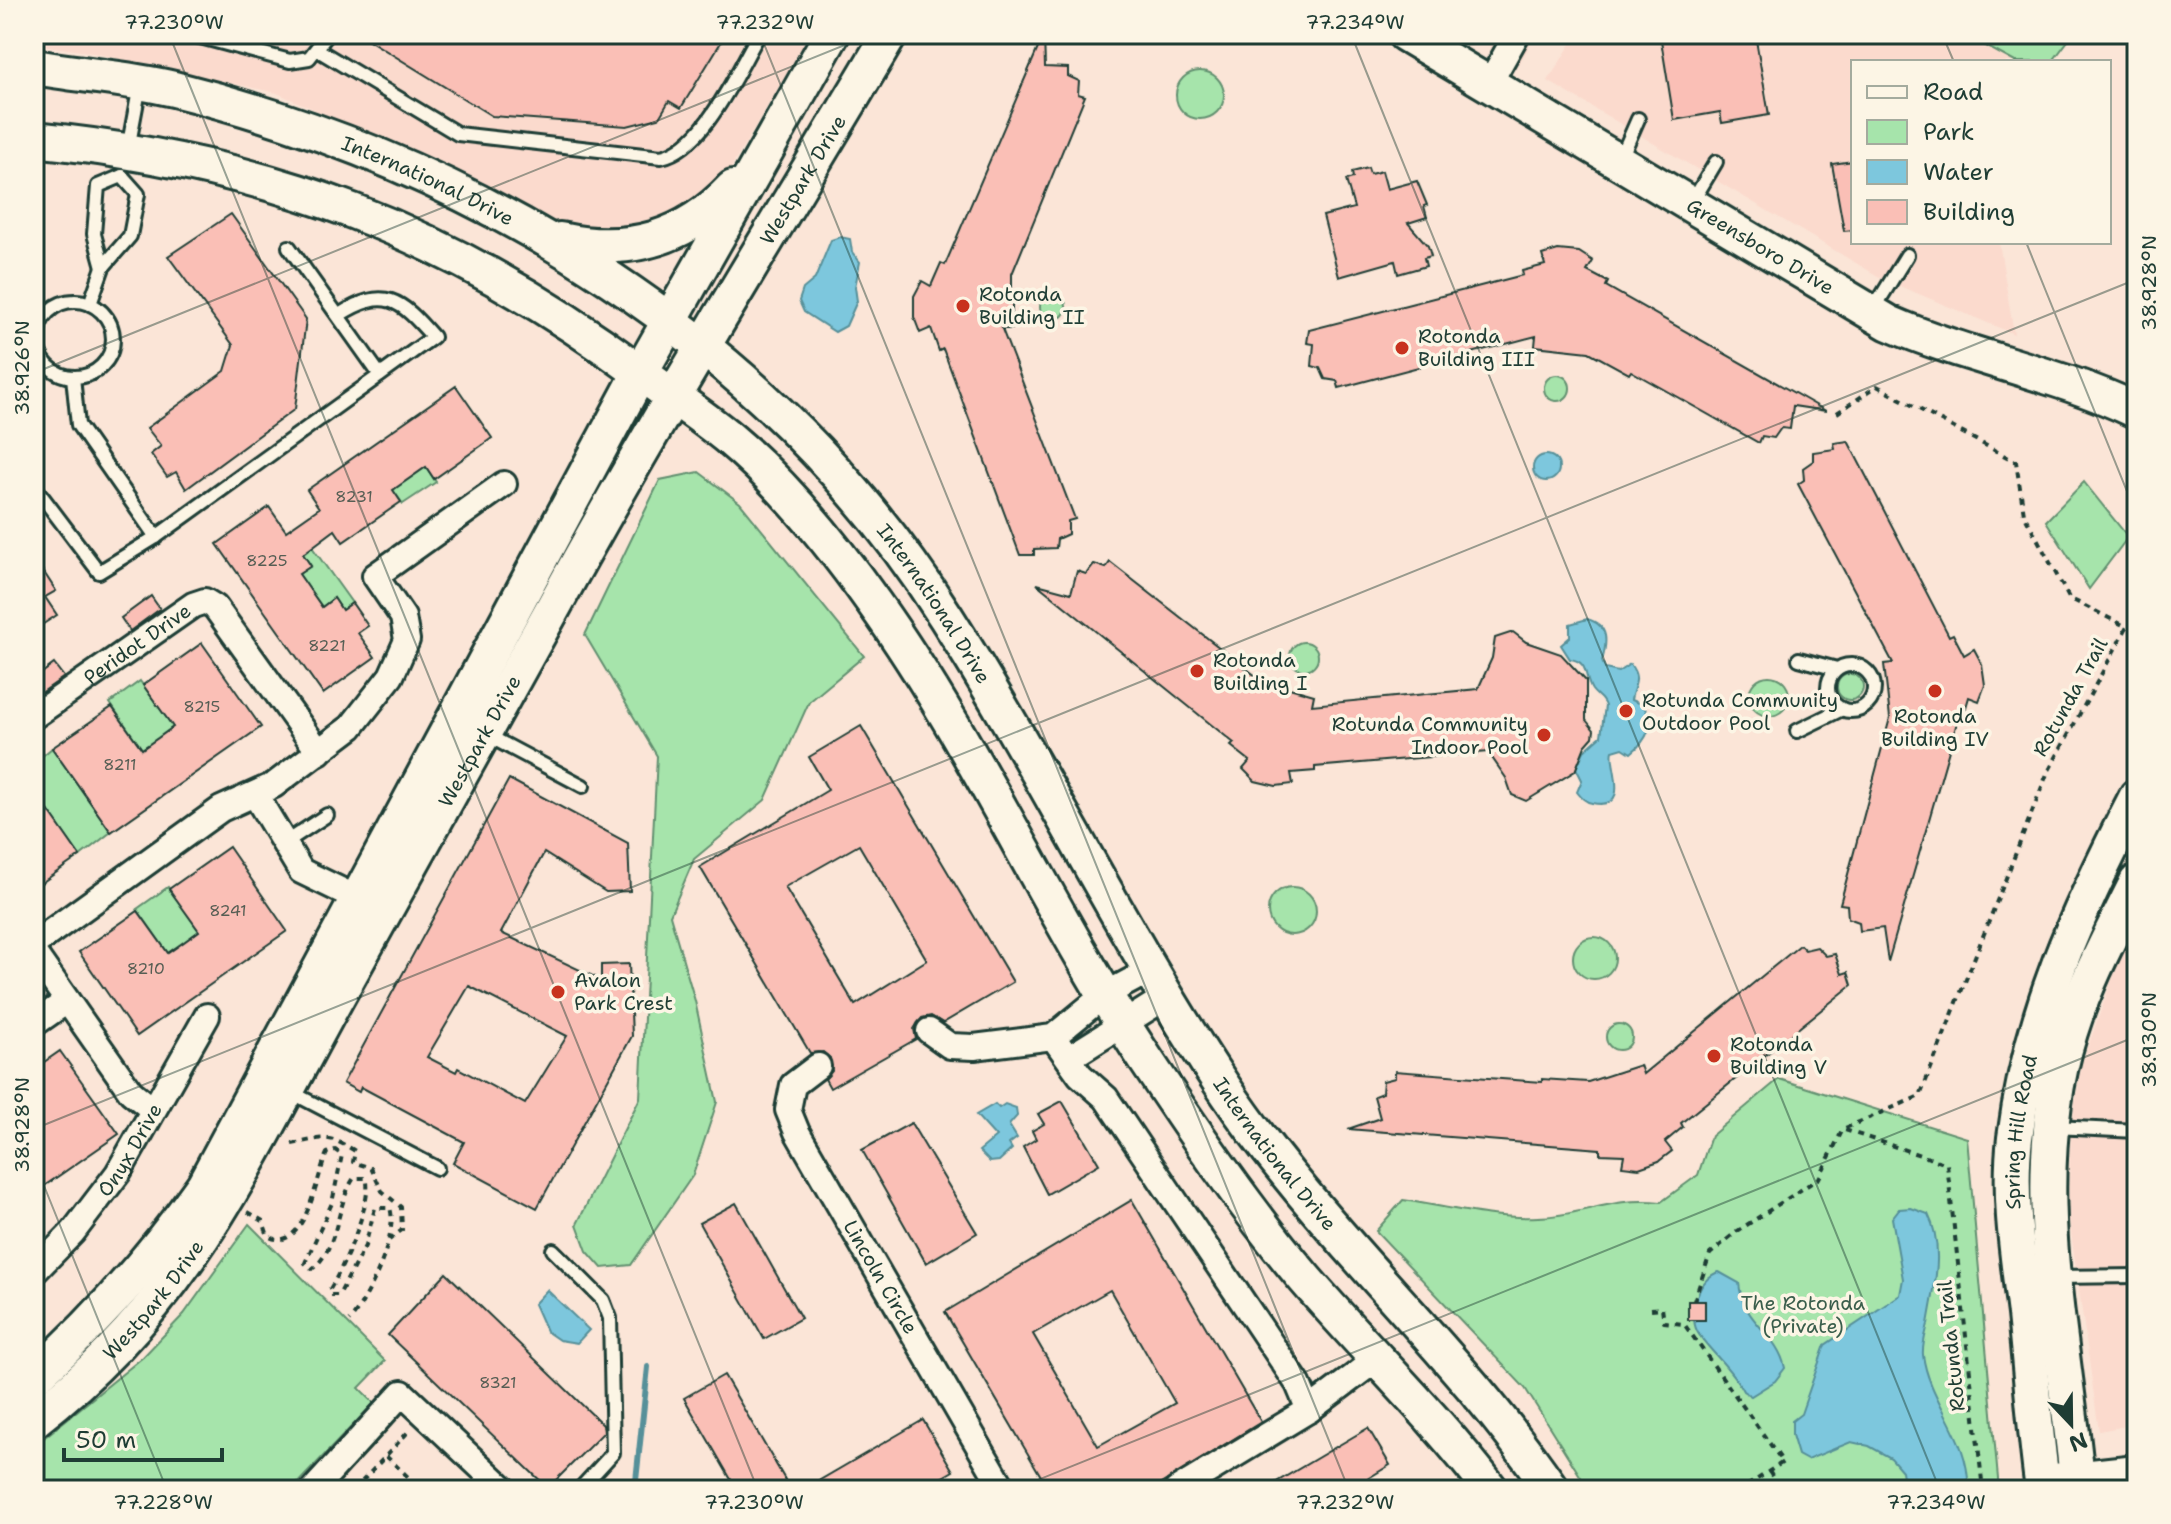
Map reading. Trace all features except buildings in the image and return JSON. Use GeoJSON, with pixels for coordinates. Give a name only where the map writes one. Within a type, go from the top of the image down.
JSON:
{"type":"FeatureCollection","features":[{"type":"Feature","properties":{"kind":"main road","name":"Westpark Drive"},"geometry":{"type":"LineString","coordinates":[[34,1420],[111,1354],[157,1304],[226,1203],[286,1090],[371,905],[640,373],[832,34]]}},
{"type":"Feature","properties":{"kind":"main road","name":"Westpark Drive"},"geometry":{"type":"LineString","coordinates":[[34,1377],[85,1332],[127,1285],[164,1241],[204,1185],[371,905],[484,734],[674,396],[890,34]]}},
{"type":"Feature","properties":{"kind":"main road","name":"Greensboro Drive"},"geometry":{"type":"LineString","coordinates":[[1405,34],[1871,312],[1921,337],[2075,386],[2137,411]]}},
{"type":"Feature","properties":{"kind":"main road","name":"International Drive"},"geometry":{"type":"LineString","coordinates":[[34,67],[169,87],[322,135],[434,181],[545,237],[705,347],[812,448],[920,579],[945,616],[1159,984],[1260,1139],[1373,1277],[1493,1409],[1552,1490]]}},
{"type":"Feature","properties":{"kind":"main road"},"geometry":{"type":"LineString","coordinates":[[34,78],[70,73]]}},
{"type":"Feature","properties":{"kind":"main road"},"geometry":{"type":"LineString","coordinates":[[34,139],[125,164],[223,168],[349,207],[406,231],[504,280],[587,333],[733,442],[818,531],[876,605],[949,723],[1104,995],[1257,1219],[1377,1359],[1428,1411],[1491,1490]]}},
{"type":"Feature","properties":{"kind":"main road"},"geometry":{"type":"LineString","coordinates":[[545,237],[609,246],[660,239],[702,217],[763,156]]}},
{"type":"Feature","properties":{"kind":"main road","name":"Spring Hill Road"},"geometry":{"type":"LineString","coordinates":[[2043,1486],[2016,1235],[2015,1141],[2033,1043],[2046,998],[2075,917],[2137,796]]}},
{"type":"Feature","properties":{"kind":"main road","name":"Spring Hill Road"},"geometry":{"type":"LineString","coordinates":[[2078,1484],[2054,1277],[2047,1163],[2069,1033],[2084,991],[2137,882]]}},
{"type":"Feature","properties":{"kind":"main road"},"geometry":{"type":"LineString","coordinates":[[2043,1486],[2078,1484],[2137,1472]]}},
{"type":"Feature","properties":{"kind":"street"},"geometry":{"type":"LineString","coordinates":[[1489,84],[1517,34]]}},
{"type":"Feature","properties":{"kind":"street"},"geometry":{"type":"LineString","coordinates":[[34,944],[221,809],[256,796],[351,727],[370,705],[404,650],[407,624],[375,576],[504,484]]}},
{"type":"Feature","properties":{"kind":"street","name":"Peridot Drive"},"geometry":{"type":"LineString","coordinates":[[34,716],[193,605],[205,601],[215,607],[319,752]]}},
{"type":"Feature","properties":{"kind":"street"},"geometry":{"type":"LineString","coordinates":[[256,796],[301,871],[371,905]]}},
{"type":"Feature","properties":{"kind":"street"},"geometry":{"type":"LineString","coordinates":[[34,953],[131,1092],[152,1109]]}},
{"type":"Feature","properties":{"kind":"street"},"geometry":{"type":"LineString","coordinates":[[929,1031],[950,1046],[974,1047],[1053,1037],[1104,995],[1159,984]]}},
{"type":"Feature","properties":{"kind":"street"},"geometry":{"type":"LineString","coordinates":[[1069,1058],[1124,1025],[1159,984]]}},
{"type":"Feature","properties":{"kind":"street"},"geometry":{"type":"LineString","coordinates":[[34,1024],[67,1001]]}},
{"type":"Feature","properties":{"kind":"street","name":"Onyx Drive"},"geometry":{"type":"LineString","coordinates":[[34,1272],[73,1232],[118,1173],[207,1016]]}},
{"type":"Feature","properties":{"kind":"street"},"geometry":{"type":"LineString","coordinates":[[1053,1037],[1080,1075],[1106,1098],[1298,1384],[1309,1410]]}},
{"type":"Feature","properties":{"kind":"street","name":"Lincoln Circle"},"geometry":{"type":"LineString","coordinates":[[818,1066],[793,1085],[788,1110],[797,1132],[1004,1490]]}},
{"type":"Feature","properties":{"kind":"street"},"geometry":{"type":"LineString","coordinates":[[1177,1490],[1309,1410],[1377,1359]]}},
{"type":"Feature","properties":{"kind":"street"},"geometry":{"type":"LineString","coordinates":[[313,1490],[402,1393],[488,1484]]}},
{"type":"Feature","properties":{"kind":"lane"},"geometry":{"type":"LineString","coordinates":[[189,34],[290,61],[309,58],[328,34]]}},
{"type":"Feature","properties":{"kind":"lane"},"geometry":{"type":"LineString","coordinates":[[318,50],[458,134],[661,157],[674,154],[693,141],[759,34]]}},
{"type":"Feature","properties":{"kind":"lane"},"geometry":{"type":"LineString","coordinates":[[90,304],[103,267],[130,236],[138,194],[125,164],[140,83]]}},
{"type":"Feature","properties":{"kind":"lane"},"geometry":{"type":"LineString","coordinates":[[1619,162],[1638,119]]}},
{"type":"Feature","properties":{"kind":"lane"},"geometry":{"type":"LineString","coordinates":[[1690,205],[1716,162]]}},
{"type":"Feature","properties":{"kind":"lane"},"geometry":{"type":"LineString","coordinates":[[103,267],[94,234],[98,186],[125,164]]}},
{"type":"Feature","properties":{"kind":"lane"},"geometry":{"type":"LineString","coordinates":[[289,247],[380,375]]}},
{"type":"Feature","properties":{"kind":"lane"},"geometry":{"type":"LineString","coordinates":[[1871,312],[1907,255]]}},
{"type":"Feature","properties":{"kind":"lane"},"geometry":{"type":"LineString","coordinates":[[37,490],[99,572],[156,537],[433,337],[400,303],[380,297],[362,300],[339,315]]}},
{"type":"Feature","properties":{"kind":"lane"},"geometry":{"type":"LineString","coordinates":[[77,300],[90,304],[110,321],[113,347],[99,370],[73,377],[49,367],[36,344],[38,330],[52,308],[77,300]]}},
{"type":"Feature","properties":{"kind":"lane"},"geometry":{"type":"LineString","coordinates":[[73,377],[78,425],[156,537]]}},
{"type":"Feature","properties":{"kind":"lane"},"geometry":{"type":"LineString","coordinates":[[1799,659],[1837,669]]}},
{"type":"Feature","properties":{"kind":"lane"},"geometry":{"type":"LineString","coordinates":[[1797,731],[1842,709],[1865,706],[1874,686],[1863,668],[1848,664],[1830,677],[1828,692],[1842,709]]}},
{"type":"Feature","properties":{"kind":"lane"},"geometry":{"type":"LineString","coordinates":[[484,734],[583,786]]}},
{"type":"Feature","properties":{"kind":"lane"},"geometry":{"type":"LineString","coordinates":[[283,844],[327,815]]}},
{"type":"Feature","properties":{"kind":"lane"},"geometry":{"type":"LineString","coordinates":[[286,1090],[437,1168]]}},
{"type":"Feature","properties":{"kind":"lane"},"geometry":{"type":"LineString","coordinates":[[2051,1127],[2137,1131]]}},
{"type":"Feature","properties":{"kind":"lane"},"geometry":{"type":"LineString","coordinates":[[553,1250],[603,1300],[610,1318],[613,1453],[579,1490]]}},
{"type":"Feature","properties":{"kind":"lane"},"geometry":{"type":"LineString","coordinates":[[2054,1277],[2137,1276]]}},
{"type":"Feature","properties":{"kind":"path","name":"Rotunda Trail"},"geometry":{"type":"LineString","coordinates":[[1837,413],[1877,386],[2016,462],[2024,514],[2069,598],[2127,627],[2047,774],[1920,1096],[1843,1129]]}},
{"type":"Feature","properties":{"kind":"path","name":"Rotunda Trail"},"geometry":{"type":"LineString","coordinates":[[1843,1129],[1947,1164],[1983,1490]]}},
{"type":"Feature","properties":{"kind":"path"},"geometry":{"type":"LineString","coordinates":[[1694,1301],[1710,1254],[1736,1232],[1819,1178],[1843,1129]]}},
{"type":"Feature","properties":{"kind":"path"},"geometry":{"type":"LineString","coordinates":[[292,1144],[317,1137],[332,1137],[355,1151],[353,1162]]}},
{"type":"Feature","properties":{"kind":"path"},"geometry":{"type":"LineString","coordinates":[[248,1212],[263,1221],[268,1236],[280,1241],[289,1238],[296,1232],[311,1200],[327,1153],[335,1150],[343,1162],[332,1203],[305,1263],[312,1269],[337,1227],[354,1178],[366,1178],[369,1190],[355,1240],[330,1289],[331,1295],[339,1295],[353,1274],[365,1246],[375,1208],[382,1205],[392,1213],[389,1240],[361,1309],[349,1321]]}},
{"type":"Feature","properties":{"kind":"path"},"geometry":{"type":"LineString","coordinates":[[343,1162],[371,1168],[382,1191]]}},
{"type":"Feature","properties":{"kind":"path"},"geometry":{"type":"LineString","coordinates":[[369,1190],[382,1191],[397,1200],[404,1218],[402,1230],[389,1240]]}},
{"type":"Feature","properties":{"kind":"path"},"geometry":{"type":"LineString","coordinates":[[1651,1309],[1662,1308],[1664,1322],[1684,1324],[1783,1462],[1741,1490]]}},
{"type":"Feature","properties":{"kind":"path"},"geometry":{"type":"LineString","coordinates":[[354,1490],[416,1423]]}},
{"type":"Feature","properties":{"kind":"path"},"geometry":{"type":"LineString","coordinates":[[386,1456],[422,1490]]}},
{"type":"Feature","properties":{"kind":"path"},"geometry":{"type":"LineString","coordinates":[[1769,1471],[1780,1490]]}},
{"type":"Feature","properties":{"kind":"shaded area"},"geometry":{"type":"Polygon","coordinates":[[[34,34],[810,34],[712,200],[659,235],[571,230],[431,161],[277,93],[88,52],[34,44],[34,34]]]}},
{"type":"Feature","properties":{"kind":"shaded area"},"geometry":{"type":"Polygon","coordinates":[[[1469,34],[1536,34],[1519,64],[1469,34]]]}},
{"type":"Feature","properties":{"kind":"shaded area"},"geometry":{"type":"Polygon","coordinates":[[[1577,34],[1964,34],[2011,60],[1851,60],[1851,244],[1999,244],[2014,334],[1883,279],[1548,81],[1577,34]]]}},
{"type":"Feature","properties":{"kind":"shaded area"},"geometry":{"type":"Polygon","coordinates":[[[2137,925],[2137,1424],[2099,1431],[2068,1212],[2071,1125],[2082,1063],[2119,960],[2137,925]]]}},
{"type":"Feature","properties":{"kind":"green space"},"geometry":{"type":"Polygon","coordinates":[[[1964,34],[2073,34],[2054,60],[2011,60],[1964,34]]]}},
{"type":"Feature","properties":{"kind":"green space"},"geometry":{"type":"Polygon","coordinates":[[[1200,71],[1209,72],[1217,78],[1223,86],[1223,104],[1217,112],[1209,118],[1200,119],[1191,118],[1183,112],[1177,104],[1176,95],[1177,86],[1183,78],[1191,72],[1200,71]]]}},
{"type":"Feature","properties":{"kind":"green space"},"geometry":{"type":"Polygon","coordinates":[[[1053,294],[1062,298],[1066,307],[1062,316],[1053,320],[1044,316],[1040,307],[1044,298],[1053,294]]]}},
{"type":"Feature","properties":{"kind":"green space"},"geometry":{"type":"Polygon","coordinates":[[[1557,375],[1566,379],[1570,388],[1566,397],[1557,401],[1548,397],[1544,388],[1548,379],[1557,375]]]}},
{"type":"Feature","properties":{"kind":"green space"},"geometry":{"type":"Polygon","coordinates":[[[426,467],[436,482],[403,504],[393,490],[426,467]]]}},
{"type":"Feature","properties":{"kind":"green space"},"geometry":{"type":"Polygon","coordinates":[[[699,472],[740,503],[864,656],[809,702],[765,800],[694,859],[670,915],[695,1001],[717,1102],[693,1175],[631,1265],[602,1268],[587,1251],[577,1224],[640,1098],[657,756],[585,635],[660,480],[699,472]]]}},
{"type":"Feature","properties":{"kind":"green space"},"geometry":{"type":"Polygon","coordinates":[[[2084,482],[2128,537],[2089,589],[2046,521],[2084,482]]]}},
{"type":"Feature","properties":{"kind":"green space"},"geometry":{"type":"Polygon","coordinates":[[[312,547],[352,603],[342,610],[334,598],[322,607],[299,574],[311,566],[303,554],[312,547]]]}},
{"type":"Feature","properties":{"kind":"green space"},"geometry":{"type":"Polygon","coordinates":[[[1304,642],[1314,646],[1318,656],[1314,666],[1304,670],[1294,666],[1290,656],[1294,646],[1304,642]]]}},
{"type":"Feature","properties":{"kind":"green space"},"geometry":{"type":"Polygon","coordinates":[[[1850,674],[1859,678],[1863,687],[1859,696],[1850,700],[1841,696],[1837,687],[1841,678],[1850,674]]]}},
{"type":"Feature","properties":{"kind":"green space"},"geometry":{"type":"Polygon","coordinates":[[[1769,676],[1783,682],[1789,696],[1783,710],[1769,716],[1755,710],[1749,696],[1755,682],[1769,676]]]}},
{"type":"Feature","properties":{"kind":"green space"},"geometry":{"type":"Polygon","coordinates":[[[140,681],[173,727],[142,749],[110,703],[140,681]]]}},
{"type":"Feature","properties":{"kind":"green space"},"geometry":{"type":"Polygon","coordinates":[[[52,748],[111,832],[80,856],[34,790],[34,763],[52,748]]]}},
{"type":"Feature","properties":{"kind":"green space"},"geometry":{"type":"Polygon","coordinates":[[[168,887],[199,931],[168,953],[137,909],[168,887]]]}},
{"type":"Feature","properties":{"kind":"green space"},"geometry":{"type":"Polygon","coordinates":[[[1292,887],[1309,894],[1316,911],[1309,928],[1292,935],[1275,928],[1268,911],[1275,894],[1292,887]]]}},
{"type":"Feature","properties":{"kind":"green space"},"geometry":{"type":"Polygon","coordinates":[[[1594,937],[1609,943],[1615,958],[1609,973],[1594,979],[1579,973],[1573,958],[1579,943],[1594,937]]]}},
{"type":"Feature","properties":{"kind":"green space"},"geometry":{"type":"Polygon","coordinates":[[[1619,1024],[1628,1028],[1632,1037],[1628,1046],[1619,1050],[1610,1046],[1606,1037],[1610,1028],[1619,1024]]]}},
{"type":"Feature","properties":{"kind":"green space","name":"The Rotonda (Private)"},"geometry":{"type":"Polygon","coordinates":[[[1779,1079],[1967,1138],[1999,1490],[1589,1490],[1525,1388],[1376,1231],[1403,1200],[1521,1217],[1554,1216],[1627,1202],[1661,1202],[1698,1175],[1711,1136],[1779,1079]]]}},
{"type":"Feature","properties":{"kind":"green space"},"geometry":{"type":"Polygon","coordinates":[[[249,1224],[385,1361],[359,1388],[374,1403],[291,1490],[34,1490],[34,1446],[143,1357],[184,1314],[249,1224]]]}},
{"type":"Feature","properties":{"kind":"water"},"geometry":{"type":"Polygon","coordinates":[[[840,237],[850,239],[852,252],[860,262],[855,287],[857,301],[846,326],[835,332],[804,312],[799,301],[803,289],[815,279],[831,240],[840,237]]]}},
{"type":"Feature","properties":{"kind":"water"},"geometry":{"type":"Polygon","coordinates":[[[1546,455],[1555,459],[1559,468],[1555,477],[1546,481],[1537,477],[1533,468],[1537,459],[1546,455]]]}},
{"type":"Feature","properties":{"kind":"water","name":"Rotunda Community Outdoor Pool"},"geometry":{"type":"Polygon","coordinates":[[[1587,619],[1603,630],[1606,641],[1602,661],[1605,669],[1618,672],[1630,664],[1634,670],[1636,678],[1631,700],[1643,705],[1649,719],[1648,732],[1637,748],[1631,753],[1623,748],[1613,751],[1616,793],[1605,804],[1583,799],[1577,792],[1582,780],[1576,768],[1584,751],[1601,736],[1605,706],[1589,685],[1581,663],[1570,659],[1561,645],[1570,637],[1570,624],[1587,619]]]}},
{"type":"Feature","properties":{"kind":"water"},"geometry":{"type":"Polygon","coordinates":[[[995,1104],[999,1108],[1005,1104],[1016,1108],[1017,1116],[1009,1125],[1017,1138],[1009,1144],[1012,1149],[999,1161],[990,1162],[979,1151],[996,1137],[976,1115],[995,1104]]]}},
{"type":"Feature","properties":{"kind":"water"},"geometry":{"type":"Polygon","coordinates":[[[1911,1208],[1928,1214],[1936,1240],[1935,1282],[1923,1355],[1933,1389],[1963,1454],[1968,1490],[1905,1490],[1902,1471],[1891,1458],[1869,1446],[1851,1442],[1807,1460],[1798,1455],[1792,1435],[1792,1421],[1801,1414],[1825,1345],[1900,1295],[1903,1279],[1892,1218],[1899,1209],[1911,1208]]]}},
{"type":"Feature","properties":{"kind":"water"},"geometry":{"type":"Polygon","coordinates":[[[1719,1272],[1739,1283],[1747,1309],[1775,1345],[1785,1368],[1775,1381],[1751,1396],[1743,1391],[1697,1331],[1694,1314],[1697,1296],[1706,1281],[1719,1272]]]}},
{"type":"Feature","properties":{"kind":"water"},"geometry":{"type":"Polygon","coordinates":[[[547,1290],[589,1330],[577,1343],[559,1340],[546,1331],[534,1304],[547,1290]]]}},
{"type":"Feature","properties":{"kind":"waterway"},"geometry":{"type":"LineString","coordinates":[[635,1490],[648,1367]]}},
{"type":"Feature","properties":{"kind":"place","name":"Rotonda Building II"},"geometry":{"type":"Point","coordinates":[963,306]}},
{"type":"Feature","properties":{"kind":"place","name":"Rotonda Building III"},"geometry":{"type":"Point","coordinates":[1402,348]}},
{"type":"Feature","properties":{"kind":"place","name":"Rotonda Building I"},"geometry":{"type":"Point","coordinates":[1197,671]}},
{"type":"Feature","properties":{"kind":"place","name":"Rotonda Building IV"},"geometry":{"type":"Point","coordinates":[1935,691]}},
{"type":"Feature","properties":{"kind":"place","name":"Rotunda Community Outdoor Pool"},"geometry":{"type":"Point","coordinates":[1626,711]}},
{"type":"Feature","properties":{"kind":"place","name":"Rotunda Community Indoor Pool"},"geometry":{"type":"Point","coordinates":[1544,735]}},
{"type":"Feature","properties":{"kind":"place","name":"Avalon Park Crest"},"geometry":{"type":"Point","coordinates":[558,992]}},
{"type":"Feature","properties":{"kind":"place","name":"Rotonda Building V"},"geometry":{"type":"Point","coordinates":[1714,1056]}}]}
